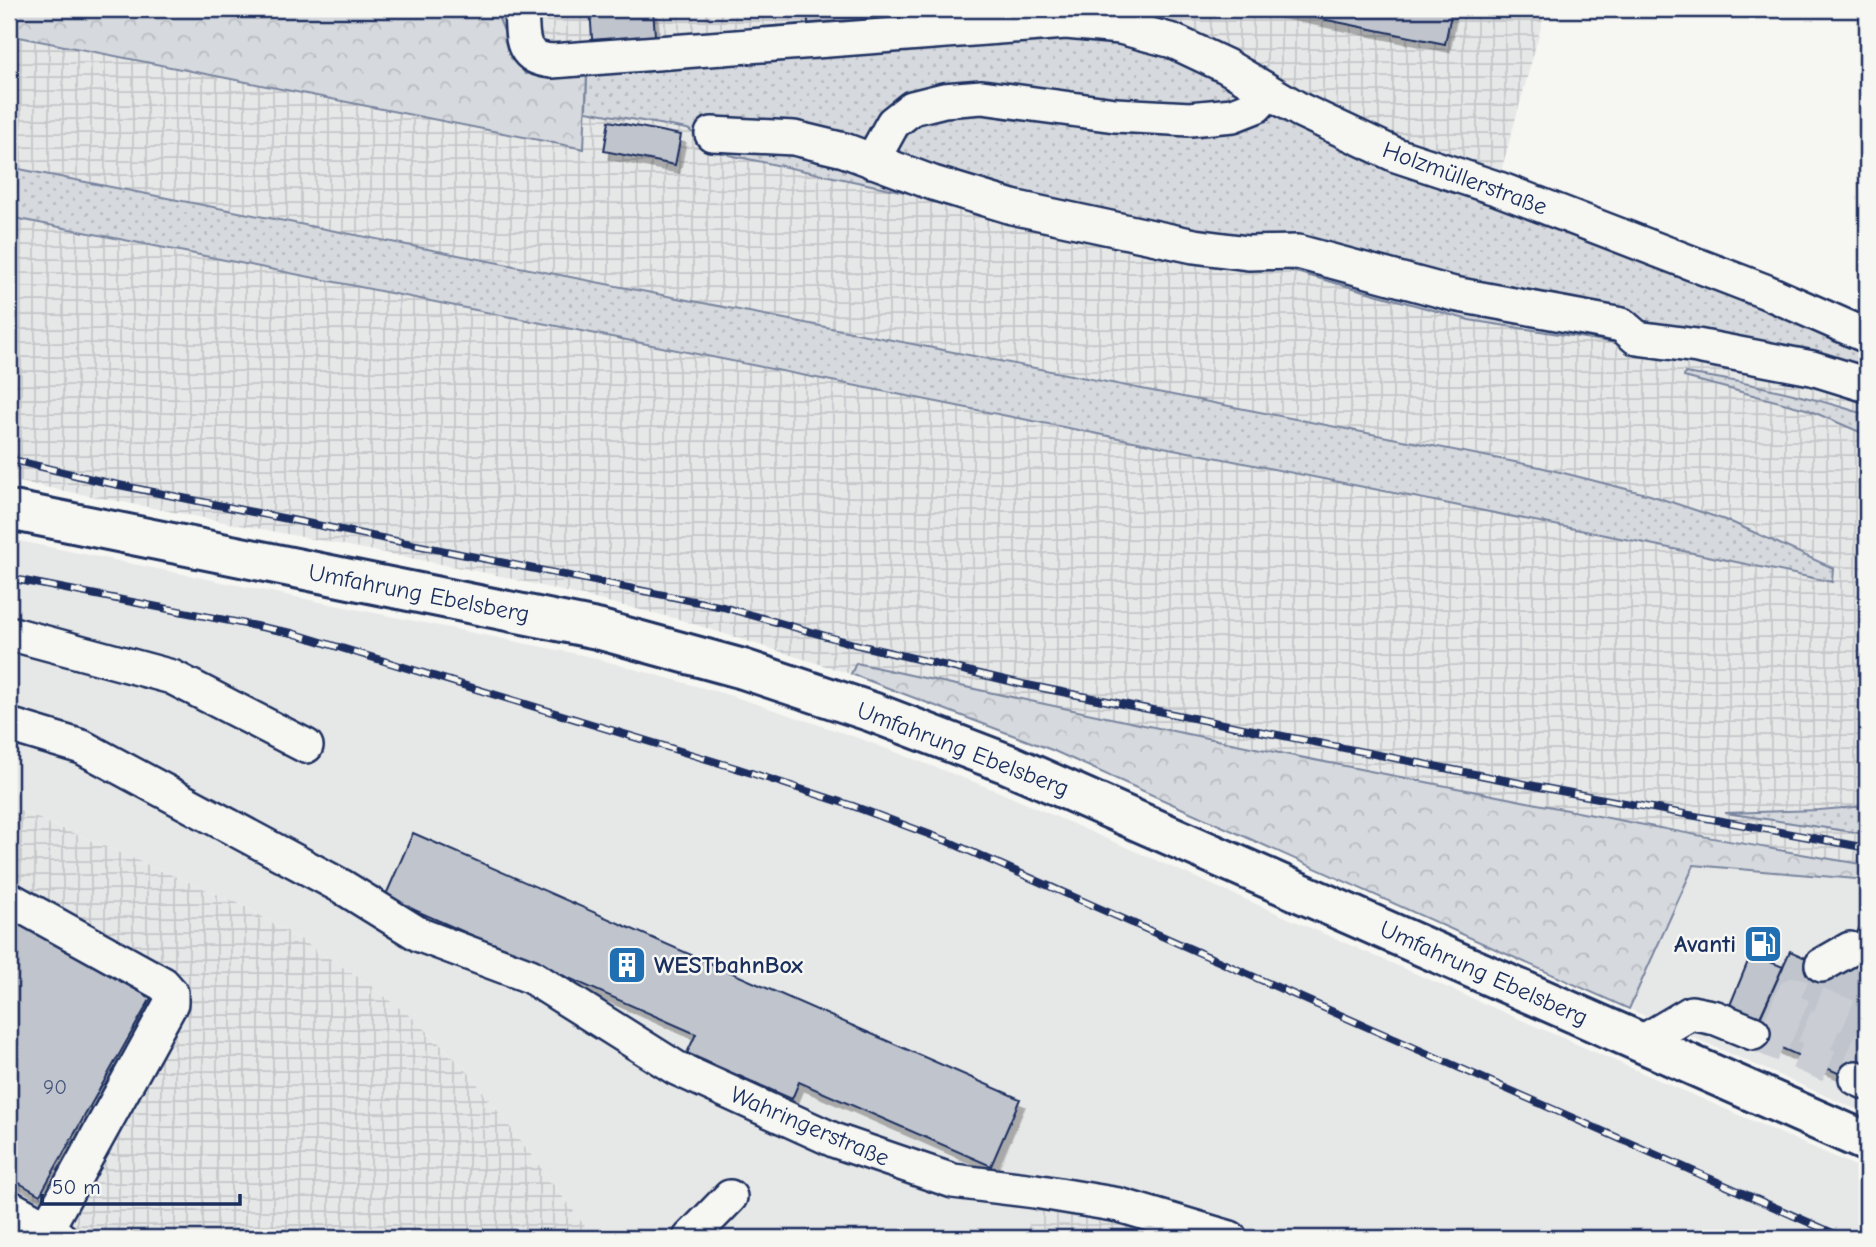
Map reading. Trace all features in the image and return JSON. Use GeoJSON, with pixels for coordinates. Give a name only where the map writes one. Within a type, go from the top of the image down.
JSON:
{"type":"FeatureCollection","features":[{"type":"Feature","properties":{"kind":"main road","name":"Umfahrung Ebelsberg"},"geometry":{"type":"LineString","coordinates":[[9,510],[597,629],[743,669],[872,712],[1008,764],[1867,1142]]}},
{"type":"Feature","properties":{"kind":"street","name":"Holzmüllerstraße"},"geometry":{"type":"LineString","coordinates":[[521,9],[527,52],[538,60],[552,61],[934,21],[1066,22],[1120,27],[1173,41],[1226,66],[1300,110],[1396,155],[1499,189],[1768,292],[1867,336]]}},
{"type":"Feature","properties":{"kind":"street"},"geometry":{"type":"LineString","coordinates":[[872,161],[893,123],[912,107],[944,100],[982,97],[1115,116],[1190,119],[1233,115],[1256,106],[1269,92]]}},
{"type":"Feature","properties":{"kind":"street"},"geometry":{"type":"LineString","coordinates":[[712,134],[794,138],[844,150],[933,183],[1012,207],[1194,246],[1248,253],[1298,252],[1454,294],[1622,325],[1637,338],[1697,346],[1812,368],[1867,385]]}},
{"type":"Feature","properties":{"kind":"street"},"geometry":{"type":"LineString","coordinates":[[9,633],[172,677],[306,746]]}},
{"type":"Feature","properties":{"kind":"street","name":"Wahringerstraße"},"geometry":{"type":"LineString","coordinates":[[9,725],[82,747],[341,886],[420,935],[530,976],[676,1068],[836,1141],[953,1181],[1119,1205],[1230,1238]]}},
{"type":"Feature","properties":{"kind":"street"},"geometry":{"type":"LineString","coordinates":[[9,899],[163,985],[171,993],[171,1003],[53,1233],[9,1207]]}},
{"type":"Feature","properties":{"kind":"street"},"geometry":{"type":"LineString","coordinates":[[1822,965],[1850,949]]}},
{"type":"Feature","properties":{"kind":"street"},"geometry":{"type":"LineString","coordinates":[[1642,1042],[1691,1013],[1716,1018],[1753,1033]]}},
{"type":"Feature","properties":{"kind":"street"},"geometry":{"type":"LineString","coordinates":[[690,1238],[730,1196]]}},
{"type":"Feature","properties":{"kind":"shaded area"},"geometry":{"type":"Polygon","coordinates":[[[495,9],[1546,9],[1500,175],[587,73],[525,74],[495,9]]]}},
{"type":"Feature","properties":{"kind":"shaded area"},"geometry":{"type":"Polygon","coordinates":[[[9,35],[584,149],[586,111],[687,129],[729,155],[1004,213],[1256,261],[1469,320],[1693,352],[1867,390],[1867,415],[1814,398],[1729,379],[1686,373],[1684,376],[1806,409],[1867,435],[1867,806],[1730,813],[1867,834],[1867,865],[1757,847],[1419,781],[1036,703],[857,663],[851,674],[678,619],[492,574],[9,480],[9,217],[1831,582],[1833,569],[1731,522],[1650,495],[1540,467],[9,167],[9,35]]]}},
{"type":"Feature","properties":{"kind":"shaded area"},"geometry":{"type":"Polygon","coordinates":[[[9,539],[587,656],[732,696],[861,739],[997,791],[1867,1171],[1867,1238],[1215,1238],[1049,1183],[1023,1238],[594,1238],[469,1073],[419,1023],[367,983],[294,935],[238,903],[9,806],[9,539]]]}},
{"type":"Feature","properties":{"kind":"shaded area"},"geometry":{"type":"Polygon","coordinates":[[[9,806],[238,903],[294,935],[367,983],[419,1023],[469,1073],[594,1238],[9,1238],[9,806]]]}},
{"type":"Feature","properties":{"kind":"shaded area","name":"Avanti"},"geometry":{"type":"Polygon","coordinates":[[[1694,864],[1867,880],[1867,1114],[1629,1009],[1694,864]]]}},
{"type":"Feature","properties":{"kind":"shaded area"},"geometry":{"type":"Polygon","coordinates":[[[1048,1183],[1215,1238],[1023,1238],[1048,1183]]]}},
{"type":"Feature","properties":{"kind":"green space"},"geometry":{"type":"Polygon","coordinates":[[[9,9],[495,9],[525,74],[587,73],[584,149],[9,35],[9,9]]]}},
{"type":"Feature","properties":{"kind":"green space"},"geometry":{"type":"Polygon","coordinates":[[[1040,36],[1108,37],[1159,48],[1867,349],[1867,390],[1693,352],[1469,320],[1256,261],[1004,213],[729,155],[687,129],[586,111],[587,73],[1040,36]]]}},
{"type":"Feature","properties":{"kind":"green space"},"geometry":{"type":"Polygon","coordinates":[[[9,167],[1540,467],[1650,495],[1731,522],[1833,568],[1832,582],[9,217],[9,167]]]}},
{"type":"Feature","properties":{"kind":"green space"},"geometry":{"type":"Polygon","coordinates":[[[1685,373],[1778,390],[1867,415],[1867,435],[1806,409],[1684,377],[1685,373]]]}},
{"type":"Feature","properties":{"kind":"green space"},"geometry":{"type":"Polygon","coordinates":[[[856,663],[1322,761],[1672,830],[1867,865],[1867,880],[1694,865],[1629,1009],[1052,750],[851,674],[856,663]]]}},
{"type":"Feature","properties":{"kind":"green space"},"geometry":{"type":"Polygon","coordinates":[[[1867,806],[1867,834],[1725,813],[1819,810],[1867,806]]]}},
{"type":"Feature","properties":{"kind":"building"},"geometry":{"type":"Polygon","coordinates":[[[590,9],[653,9],[656,48],[593,53],[590,9]]]}},
{"type":"Feature","properties":{"kind":"building"},"geometry":{"type":"Polygon","coordinates":[[[807,9],[872,9],[874,29],[809,34],[807,9]]]}},
{"type":"Feature","properties":{"kind":"building"},"geometry":{"type":"Polygon","coordinates":[[[1273,9],[1452,9],[1445,44],[1273,9]]]}},
{"type":"Feature","properties":{"kind":"building"},"geometry":{"type":"Polygon","coordinates":[[[609,121],[681,135],[675,165],[604,151],[609,121]]]}},
{"type":"Feature","properties":{"kind":"building","name":"WESTbahnBox"},"geometry":{"type":"Polygon","coordinates":[[[413,833],[1020,1099],[991,1166],[799,1082],[792,1099],[687,1053],[696,1034],[385,897],[413,833]]]}},
{"type":"Feature","properties":{"kind":"building"},"geometry":{"type":"Polygon","coordinates":[[[9,918],[151,998],[40,1195],[9,1177],[9,918]]]}},
{"type":"Feature","properties":{"kind":"building"},"geometry":{"type":"Polygon","coordinates":[[[1862,922],[1867,924],[1867,1054],[1856,1081],[1752,1035],[1790,951],[1839,973],[1862,922]]]}},
{"type":"Feature","properties":{"kind":"building"},"geometry":{"type":"Polygon","coordinates":[[[1751,954],[1783,967],[1758,1023],[1728,1010],[1751,954]]]}},
{"type":"Feature","properties":{"kind":"building"},"geometry":{"type":"Polygon","coordinates":[[[1053,1231],[1069,1238],[1045,1238],[1053,1231]]]}},
{"type":"Feature","properties":{"kind":"tunnel"},"geometry":{"type":"LineString","coordinates":[[1784,1017],[1794,994],[1867,1024]]}},
{"type":"Feature","properties":{"kind":"tunnel"},"geometry":{"type":"LineString","coordinates":[[1773,1042],[1784,1017],[1867,1052]]}},
{"type":"Feature","properties":{"kind":"tunnel"},"geometry":{"type":"LineString","coordinates":[[1753,1033],[1856,1078]]}},
{"type":"Feature","properties":{"kind":"railway"},"geometry":{"type":"LineString","coordinates":[[9,459],[104,482],[723,607],[854,644],[1022,684],[1550,789],[1867,848]]}},
{"type":"Feature","properties":{"kind":"railway"},"geometry":{"type":"LineString","coordinates":[[9,578],[292,633],[853,806],[947,841],[1844,1238]]}},
{"type":"Feature","properties":{"kind":"place","name":"Avanti"},"geometry":{"type":"Point","coordinates":[1763,944]}},
{"type":"Feature","properties":{"kind":"place","name":"WESTbahnBox"},"geometry":{"type":"Point","coordinates":[627,965]}}]}
